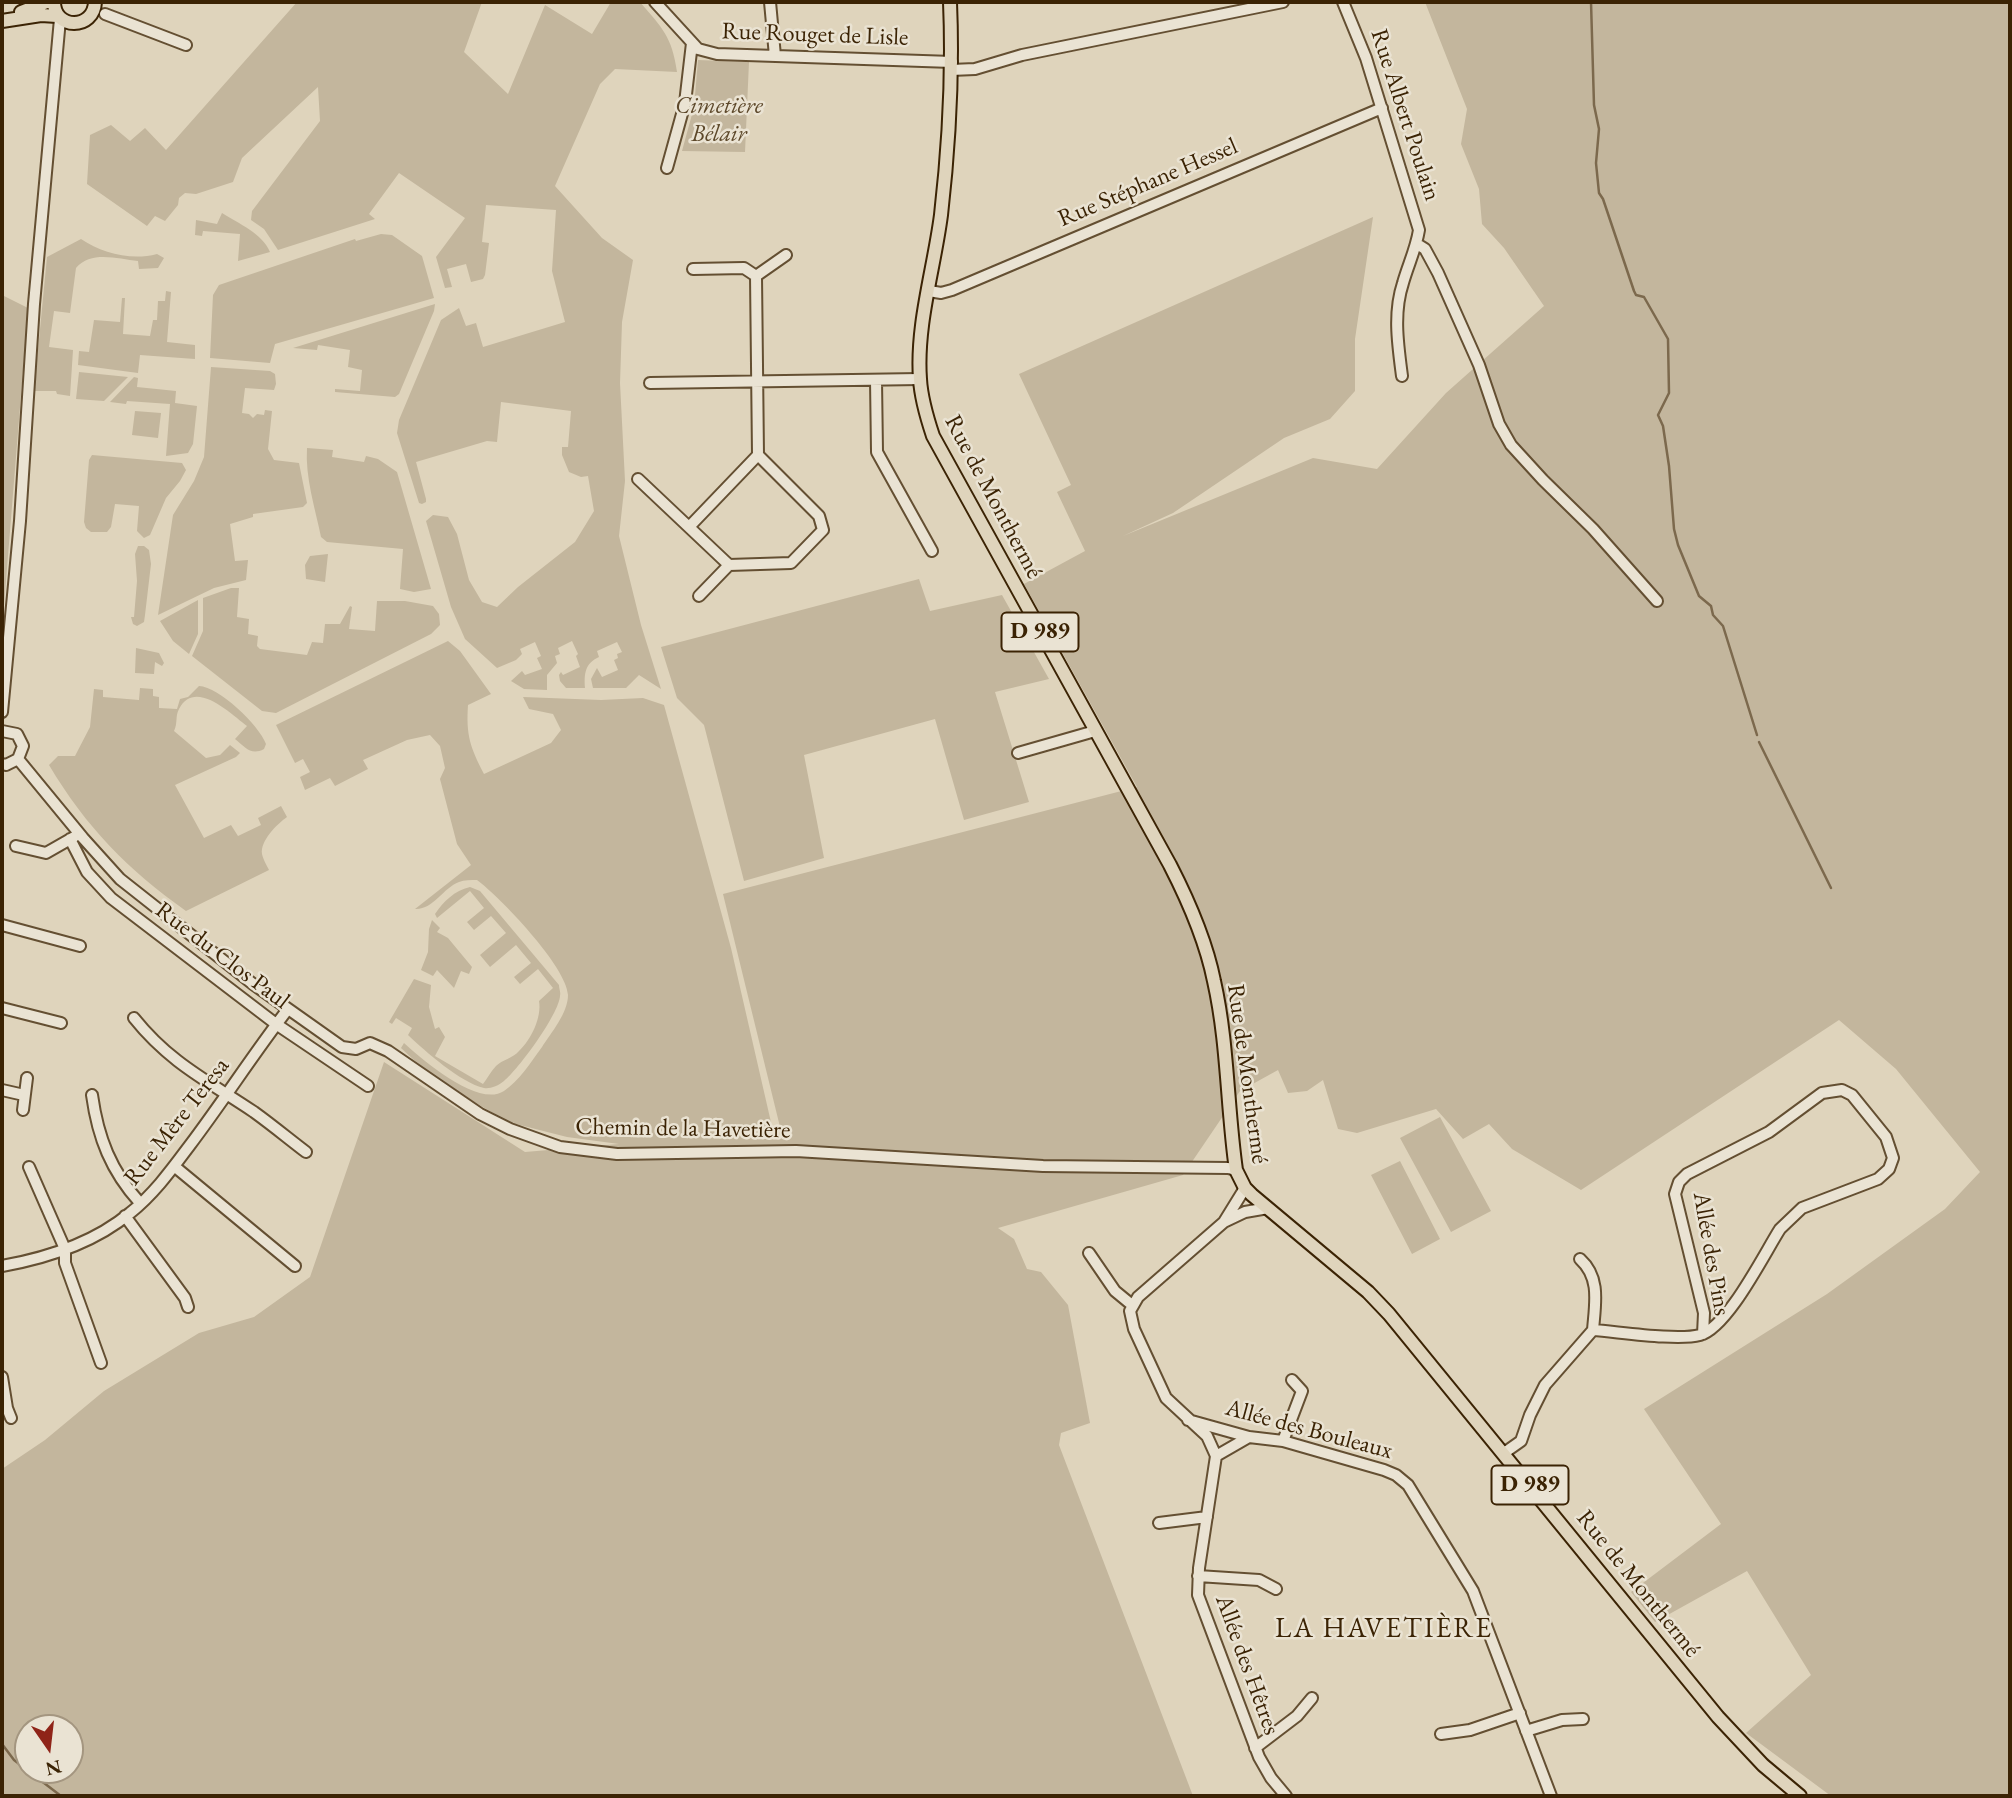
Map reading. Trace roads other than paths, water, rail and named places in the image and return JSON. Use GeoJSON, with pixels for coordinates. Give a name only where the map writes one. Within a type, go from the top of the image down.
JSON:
{"type":"FeatureCollection","features":[{"type":"Feature","properties":{"kind":"main road"},"geometry":{"type":"LineString","coordinates":[[2,19],[47,2]]}},
{"type":"Feature","properties":{"kind":"main road"},"geometry":{"type":"LineString","coordinates":[[54,2],[59,17]]}},
{"type":"Feature","properties":{"kind":"main road"},"geometry":{"type":"LineString","coordinates":[[2,19],[41,15],[59,17],[72,24],[89,17],[95,2]]}},
{"type":"Feature","properties":{"kind":"main road","name":"Rue de Monthermé"},"geometry":{"type":"LineString","coordinates":[[950,2],[952,66],[941,216],[919,349],[920,379],[933,436],[1170,865],[1195,918],[1214,979],[1221,1017],[1236,1170],[1245,1188],[1274,1216],[1368,1292],[1390,1314],[1718,1717],[1762,1765],[1800,1796]]}},
{"type":"Feature","properties":{"kind":"street"},"geometry":{"type":"LineString","coordinates":[[95,2],[105,14],[186,45]]}},
{"type":"Feature","properties":{"kind":"street","name":"Rue Rouget de Lisle"},"geometry":{"type":"LineString","coordinates":[[655,2],[698,49],[718,54],[975,69],[1022,55],[1283,2]]}},
{"type":"Feature","properties":{"kind":"street"},"geometry":{"type":"LineString","coordinates":[[770,2],[775,56]]}},
{"type":"Feature","properties":{"kind":"street","name":"Rue Albert Poulain"},"geometry":{"type":"LineString","coordinates":[[1343,2],[1366,58],[1417,218],[1417,244]]}},
{"type":"Feature","properties":{"kind":"street"},"geometry":{"type":"LineString","coordinates":[[89,17],[105,14]]}},
{"type":"Feature","properties":{"kind":"street"},"geometry":{"type":"LineString","coordinates":[[3,766],[18,759],[23,746],[2,708],[20,521],[34,304],[58,57],[59,17]]}},
{"type":"Feature","properties":{"kind":"street"},"geometry":{"type":"LineString","coordinates":[[58,57],[67,36],[77,23]]}},
{"type":"Feature","properties":{"kind":"street"},"geometry":{"type":"LineString","coordinates":[[667,168],[685,103],[692,43]]}},
{"type":"Feature","properties":{"kind":"street","name":"Rue Stéphane Hessel"},"geometry":{"type":"LineString","coordinates":[[929,292],[952,290],[1382,108]]}},
{"type":"Feature","properties":{"kind":"street"},"geometry":{"type":"LineString","coordinates":[[1402,376],[1397,309],[1402,285],[1417,244],[1425,249],[1438,273],[1479,365],[1499,424],[1511,444],[1593,529],[1657,601]]}},
{"type":"Feature","properties":{"kind":"street"},"geometry":{"type":"LineString","coordinates":[[756,276],[786,255]]}},
{"type":"Feature","properties":{"kind":"street"},"geometry":{"type":"LineString","coordinates":[[693,269],[744,268],[756,276]]}},
{"type":"Feature","properties":{"kind":"street"},"geometry":{"type":"LineString","coordinates":[[689,527],[758,455],[756,276]]}},
{"type":"Feature","properties":{"kind":"street"},"geometry":{"type":"LineString","coordinates":[[650,383],[920,379]]}},
{"type":"Feature","properties":{"kind":"street"},"geometry":{"type":"LineString","coordinates":[[876,380],[877,452],[932,551]]}},
{"type":"Feature","properties":{"kind":"street"},"geometry":{"type":"LineString","coordinates":[[699,596],[729,565],[791,563],[824,530],[819,516],[758,455]]}},
{"type":"Feature","properties":{"kind":"street"},"geometry":{"type":"LineString","coordinates":[[638,480],[729,565]]}},
{"type":"Feature","properties":{"kind":"street"},"geometry":{"type":"LineString","coordinates":[[2,731],[16,734]]}},
{"type":"Feature","properties":{"kind":"street"},"geometry":{"type":"LineString","coordinates":[[1018,753],[1095,731]]}},
{"type":"Feature","properties":{"kind":"street","name":"Chemin de la Havetière"},"geometry":{"type":"LineString","coordinates":[[18,759],[75,836],[120,879],[288,1009],[342,1047],[356,1049],[370,1042],[388,1051],[480,1114],[510,1129],[561,1147],[617,1154],[796,1151],[1043,1166],[1214,1167],[1236,1170]]}},
{"type":"Feature","properties":{"kind":"street"},"geometry":{"type":"LineString","coordinates":[[16,846],[46,853],[75,836]]}},
{"type":"Feature","properties":{"kind":"street","name":"Rue du Clos Paul"},"geometry":{"type":"LineString","coordinates":[[75,836],[87,872],[111,898],[276,1024],[368,1086]]}},
{"type":"Feature","properties":{"kind":"street"},"geometry":{"type":"LineString","coordinates":[[2,925],[80,946]]}},
{"type":"Feature","properties":{"kind":"street"},"geometry":{"type":"LineString","coordinates":[[2,1008],[61,1023]]}},
{"type":"Feature","properties":{"kind":"street","name":"Rue Mère Teresa"},"geometry":{"type":"LineString","coordinates":[[2,1266],[33,1261],[65,1250],[95,1235],[140,1203],[174,1166],[288,1009]]}},
{"type":"Feature","properties":{"kind":"street"},"geometry":{"type":"LineString","coordinates":[[134,1018],[166,1054],[255,1113],[306,1152]]}},
{"type":"Feature","properties":{"kind":"street"},"geometry":{"type":"LineString","coordinates":[[23,1110],[27,1078]]}},
{"type":"Feature","properties":{"kind":"street"},"geometry":{"type":"LineString","coordinates":[[2,1090],[24,1096]]}},
{"type":"Feature","properties":{"kind":"street","name":"Allée des Pins"},"geometry":{"type":"LineString","coordinates":[[1593,1330],[1685,1337],[1703,1334],[1721,1323],[1790,1217],[1817,1201],[1878,1179],[1889,1168],[1893,1158],[1886,1137],[1852,1095],[1842,1090],[1822,1093],[1769,1132],[1687,1174],[1679,1182],[1675,1194],[1704,1313],[1703,1334]]}},
{"type":"Feature","properties":{"kind":"street"},"geometry":{"type":"LineString","coordinates":[[92,1095],[95,1117],[106,1154],[126,1188],[140,1203]]}},
{"type":"Feature","properties":{"kind":"street"},"geometry":{"type":"LineString","coordinates":[[174,1166],[295,1266]]}},
{"type":"Feature","properties":{"kind":"street"},"geometry":{"type":"LineString","coordinates":[[29,1167],[65,1250],[65,1263],[101,1363]]}},
{"type":"Feature","properties":{"kind":"street"},"geometry":{"type":"LineString","coordinates":[[1224,1222],[1245,1188]]}},
{"type":"Feature","properties":{"kind":"street"},"geometry":{"type":"LineString","coordinates":[[1089,1253],[1115,1291],[1132,1305],[1224,1222],[1245,1212],[1268,1208]]}},
{"type":"Feature","properties":{"kind":"street"},"geometry":{"type":"LineString","coordinates":[[125,1216],[185,1298],[188,1307]]}},
{"type":"Feature","properties":{"kind":"street"},"geometry":{"type":"LineString","coordinates":[[1504,1453],[1521,1441],[1545,1385],[1593,1330],[1595,1284],[1590,1269],[1580,1259]]}},
{"type":"Feature","properties":{"kind":"street","name":"Allée des Bouleaux"},"geometry":{"type":"LineString","coordinates":[[1132,1305],[1130,1311],[1134,1329],[1166,1398],[1207,1436],[1216,1456]]}},
{"type":"Feature","properties":{"kind":"street"},"geometry":{"type":"LineString","coordinates":[[2,1377],[11,1418]]}},
{"type":"Feature","properties":{"kind":"street"},"geometry":{"type":"LineString","coordinates":[[1283,1441],[1302,1391],[1292,1380]]}},
{"type":"Feature","properties":{"kind":"street","name":"Allée des Bouleaux"},"geometry":{"type":"LineString","coordinates":[[1188,1420],[1249,1437],[1283,1441],[1384,1470],[1396,1475],[1408,1485],[1473,1591],[1551,1796]]}},
{"type":"Feature","properties":{"kind":"street"},"geometry":{"type":"LineString","coordinates":[[1216,1456],[1249,1437]]}},
{"type":"Feature","properties":{"kind":"street","name":"Allée des Hêtres"},"geometry":{"type":"LineString","coordinates":[[1216,1456],[1198,1576],[1198,1595],[1255,1748],[1271,1778],[1286,1796]]}},
{"type":"Feature","properties":{"kind":"street"},"geometry":{"type":"LineString","coordinates":[[1159,1523],[1206,1517]]}},
{"type":"Feature","properties":{"kind":"street"},"geometry":{"type":"LineString","coordinates":[[1198,1576],[1259,1580],[1276,1589]]}},
{"type":"Feature","properties":{"kind":"street"},"geometry":{"type":"LineString","coordinates":[[1255,1748],[1297,1716],[1312,1698]]}},
{"type":"Feature","properties":{"kind":"street"},"geometry":{"type":"LineString","coordinates":[[1441,1734],[1470,1730],[1520,1713]]}},
{"type":"Feature","properties":{"kind":"street"},"geometry":{"type":"LineString","coordinates":[[1526,1731],[1562,1720],[1583,1719]]}},
{"type":"Feature","properties":{"kind":"waterway"},"geometry":{"type":"LineString","coordinates":[[1591,2],[1594,105],[1599,129],[1596,163],[1599,193],[1634,291],[1636,295],[1644,297],[1668,339],[1669,393],[1658,415],[1663,426],[1669,466],[1674,529],[1699,596],[1711,606],[1713,615],[1723,626],[1757,735]]}},
{"type":"Feature","properties":{"kind":"waterway"},"geometry":{"type":"LineString","coordinates":[[1759,742],[1831,888]]}},
{"type":"Feature","properties":{"kind":"waterway"},"geometry":{"type":"LineString","coordinates":[[2,1744],[14,1760],[61,1796]]}},
{"type":"Feature","properties":{"kind":"district","name":"LA HAVETIÈRE"},"geometry":{"type":"Point","coordinates":[1384,1629]}},
{"type":"Feature","properties":{"kind":"park label","name":"Cimetière Bélair"},"geometry":{"type":"Point","coordinates":[719,120]}}]}
